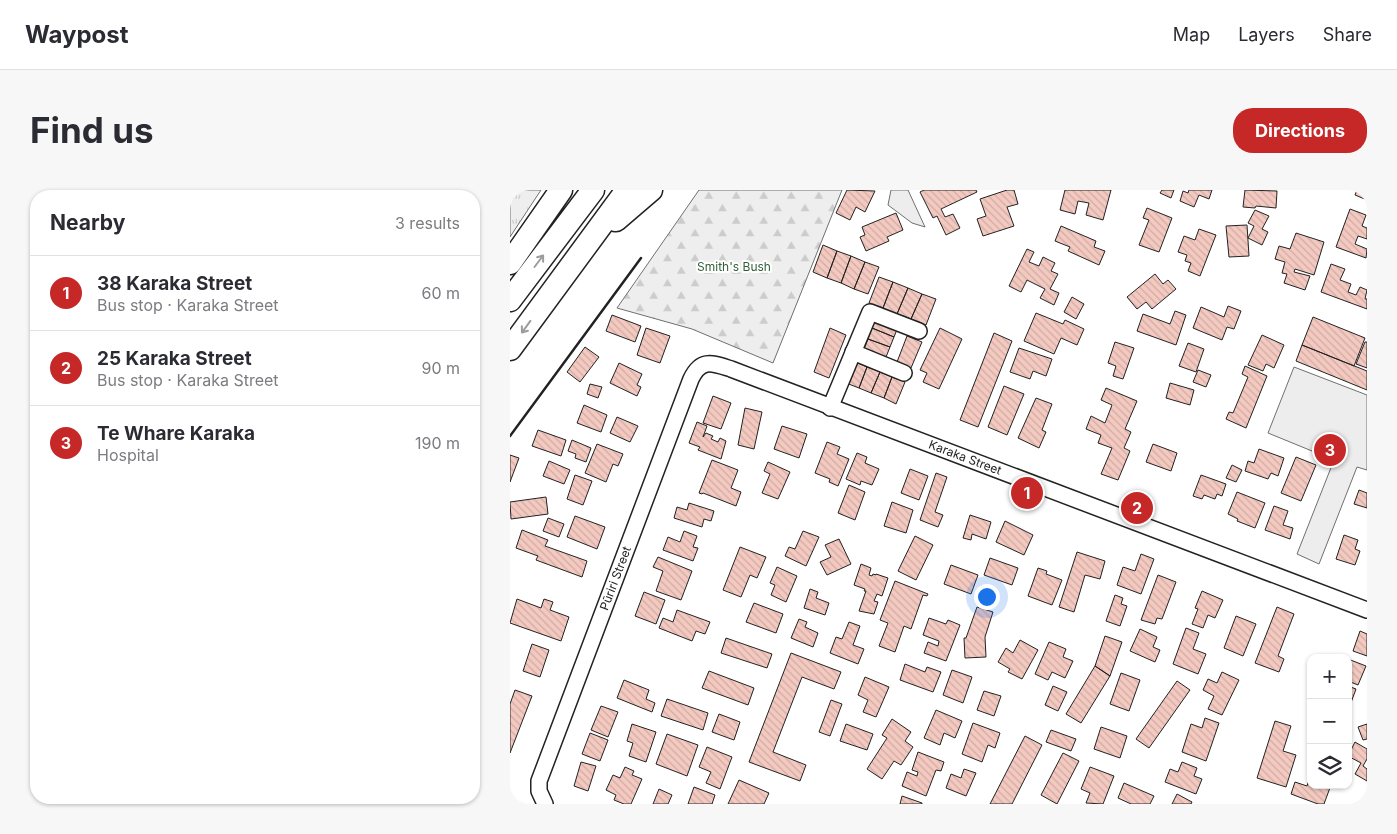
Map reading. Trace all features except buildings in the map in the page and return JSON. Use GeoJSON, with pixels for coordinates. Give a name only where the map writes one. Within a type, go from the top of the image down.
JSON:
{"type":"FeatureCollection","features":[{"type":"Feature","properties":{"kind":"highway"},"geometry":{"type":"LineString","coordinates":[[510,264],[561,190]]}},
{"type":"Feature","properties":{"kind":"highway"},"geometry":{"type":"LineString","coordinates":[[510,300],[593,190]]}},
{"type":"Feature","properties":{"kind":"highway"},"geometry":{"type":"LineString","coordinates":[[510,349],[627,190]]}},
{"type":"Feature","properties":{"kind":"highway"},"geometry":{"type":"LineString","coordinates":[[585,245],[651,190]]}},
{"type":"Feature","properties":{"kind":"street"},"geometry":{"type":"LineString","coordinates":[[830,408],[870,312],[919,331]]}},
{"type":"Feature","properties":{"kind":"street"},"geometry":{"type":"LineString","coordinates":[[853,352],[904,373]]}},
{"type":"Feature","properties":{"kind":"street","name":"Karaka Street"},"geometry":{"type":"LineString","coordinates":[[704,364],[718,365],[1367,610]]}},
{"type":"Feature","properties":{"kind":"street","name":"Pūriri Street"},"geometry":{"type":"LineString","coordinates":[[543,801],[538,788],[539,781],[552,745],[691,379],[697,368],[704,364]]}},
{"type":"Feature","properties":{"kind":"green space"},"geometry":{"type":"Polygon","coordinates":[[[510,190],[541,190],[510,237],[510,190]]]}},
{"type":"Feature","properties":{"kind":"green space","name":"Smith's Bush"},"geometry":{"type":"Polygon","coordinates":[[[699,190],[842,190],[773,363],[692,329],[617,308],[699,190]]]}},
{"type":"Feature","properties":{"kind":"shaded area"},"geometry":{"type":"Polygon","coordinates":[[[891,190],[908,190],[925,227],[912,223],[888,205],[891,190]]]}},
{"type":"Feature","properties":{"kind":"shaded area"},"geometry":{"type":"Polygon","coordinates":[[[1294,367],[1367,395],[1367,470],[1357,467],[1319,564],[1297,554],[1334,460],[1268,433],[1294,367]]]}},
{"type":"Feature","properties":{"kind":"wall"},"geometry":{"type":"LineString","coordinates":[[510,436],[641,258]]}},
{"type":"Feature","properties":{"kind":"place","name":"Te Whare Karaka"},"geometry":{"type":"Point","coordinates":[1330,450]}},
{"type":"Feature","properties":{"kind":"place","name":"38 Karaka Street"},"geometry":{"type":"Point","coordinates":[1027,493]}},
{"type":"Feature","properties":{"kind":"place","name":"25 Karaka Street"},"geometry":{"type":"Point","coordinates":[1137,508]}}]}
